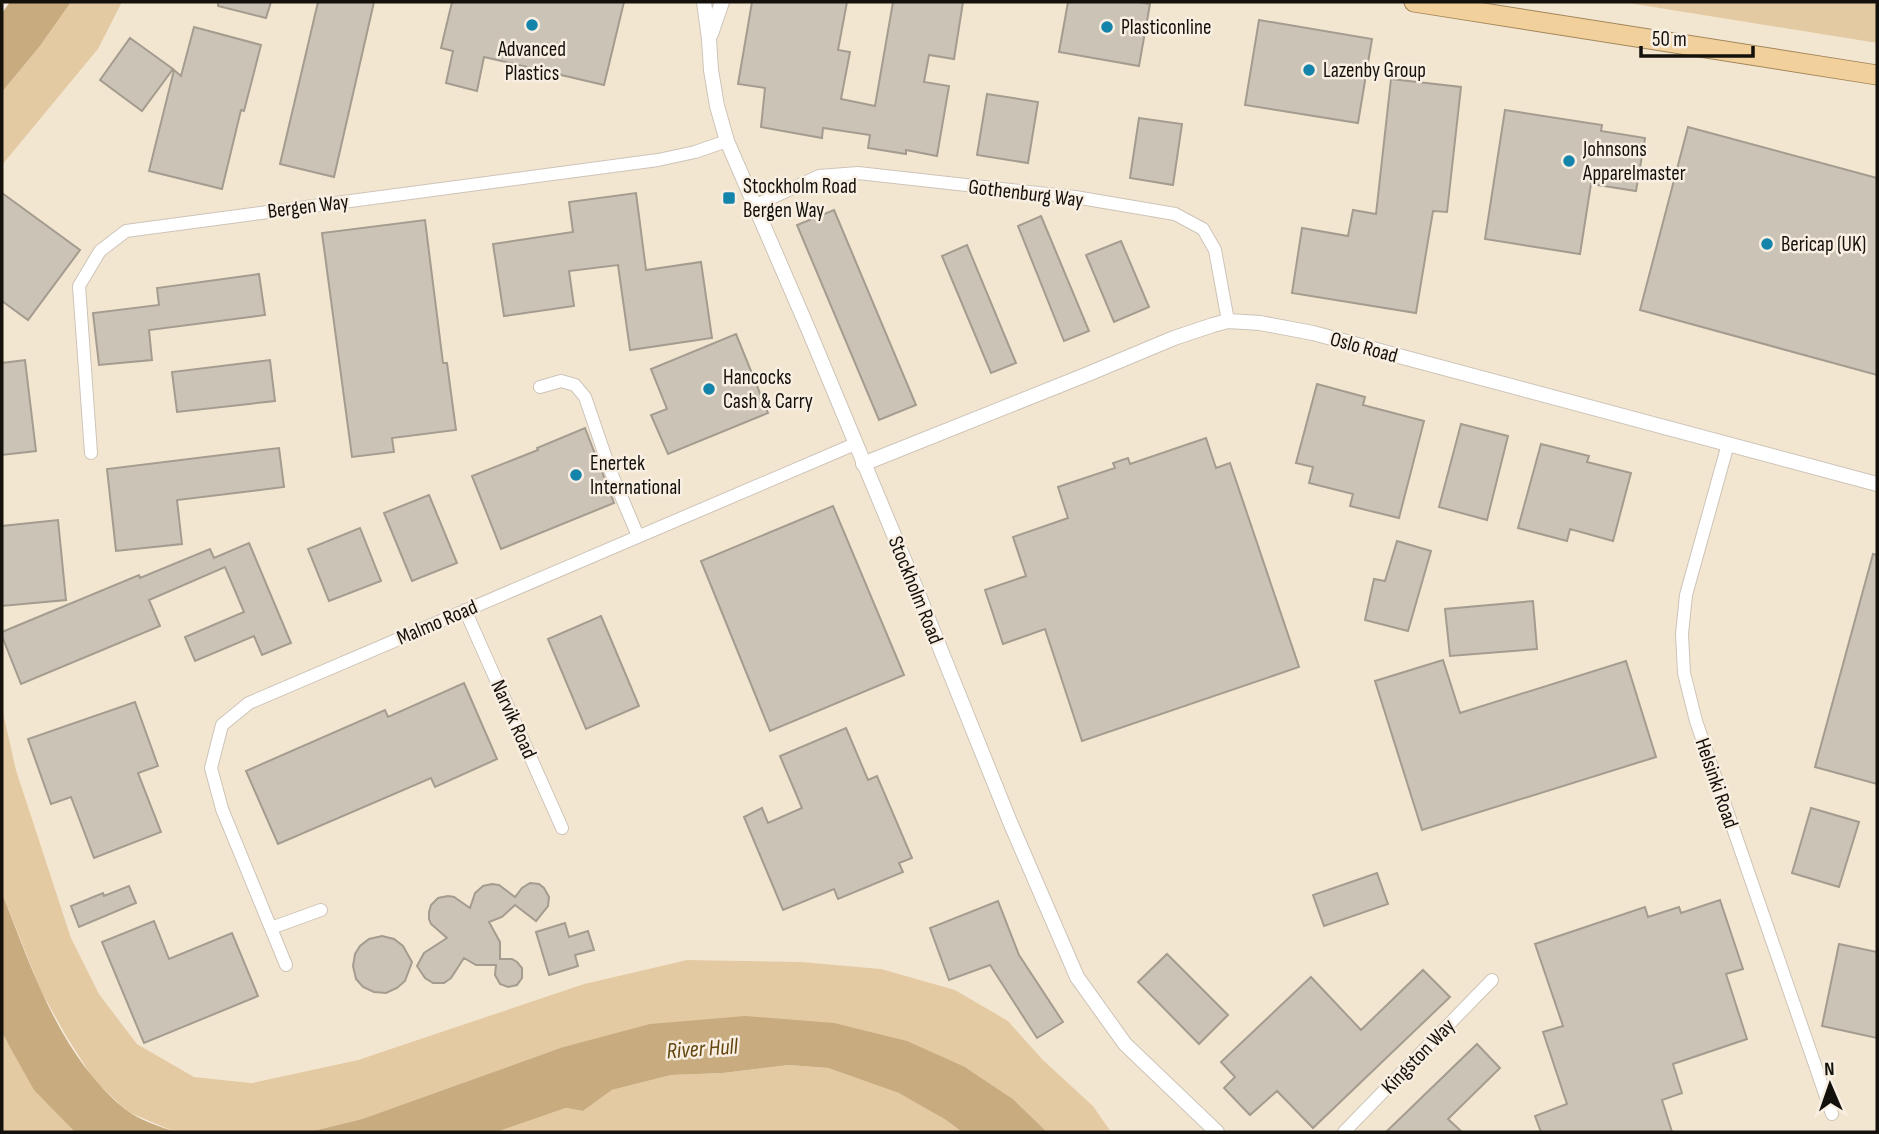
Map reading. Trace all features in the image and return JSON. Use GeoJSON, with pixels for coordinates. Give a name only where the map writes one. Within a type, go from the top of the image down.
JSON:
{"type":"FeatureCollection","features":[{"type":"Feature","properties":{"kind":"highway"},"geometry":{"type":"LineString","coordinates":[[1413,2],[1877,75]]}},
{"type":"Feature","properties":{"kind":"street","name":"Stockholm Road"},"geometry":{"type":"LineString","coordinates":[[704,2],[711,70],[727,141],[1077,977],[1125,1044],[1217,1132]]}},
{"type":"Feature","properties":{"kind":"street"},"geometry":{"type":"LineString","coordinates":[[709,39],[722,2]]}},
{"type":"Feature","properties":{"kind":"street","name":"Bergen Way"},"geometry":{"type":"LineString","coordinates":[[91,453],[79,286],[100,251],[126,231],[658,160],[695,152],[727,141]]}},
{"type":"Feature","properties":{"kind":"street","name":"Gothenburg Way"},"geometry":{"type":"LineString","coordinates":[[756,205],[819,176],[858,173],[1075,197],[1175,214],[1203,229],[1215,250],[1228,321]]}},
{"type":"Feature","properties":{"kind":"street","name":"Oslo Road"},"geometry":{"type":"LineString","coordinates":[[863,464],[1174,338],[1228,321],[1260,323],[1313,333],[1877,484]]}},
{"type":"Feature","properties":{"kind":"street"},"geometry":{"type":"LineString","coordinates":[[540,387],[561,381],[575,385],[585,397],[610,470],[638,536]]}},
{"type":"Feature","properties":{"kind":"street","name":"Malmo Road"},"geometry":{"type":"LineString","coordinates":[[286,965],[222,809],[212,768],[222,725],[249,703],[855,444]]}},
{"type":"Feature","properties":{"kind":"street","name":"Helsinki Road"},"geometry":{"type":"LineString","coordinates":[[1728,444],[1686,595],[1682,634],[1684,673],[1700,733],[1832,1114]]}},
{"type":"Feature","properties":{"kind":"street","name":"Narvik Road"},"geometry":{"type":"LineString","coordinates":[[465,610],[562,828]]}},
{"type":"Feature","properties":{"kind":"street"},"geometry":{"type":"LineString","coordinates":[[271,928],[321,910]]}},
{"type":"Feature","properties":{"kind":"street","name":"Kingston Way"},"geometry":{"type":"LineString","coordinates":[[1344,1132],[1492,980]]}},
{"type":"Feature","properties":{"kind":"shaded area"},"geometry":{"type":"Polygon","coordinates":[[[71,2],[122,2],[98,49],[2,165],[2,92],[40,46],[71,2]]]}},
{"type":"Feature","properties":{"kind":"shaded area"},"geometry":{"type":"Polygon","coordinates":[[[122,2],[1622,2],[1877,43],[1877,1132],[1111,1132],[1093,1106],[1043,1060],[1008,1021],[881,969],[802,962],[687,960],[584,984],[358,1060],[252,1083],[194,1077],[137,1044],[99,994],[71,938],[16,770],[2,708],[2,165],[98,49],[122,2]]]}},
{"type":"Feature","properties":{"kind":"shaded area"},"geometry":{"type":"Polygon","coordinates":[[[1622,2],[1877,2],[1877,43],[1622,2]]]}},
{"type":"Feature","properties":{"kind":"shaded area"},"geometry":{"type":"Polygon","coordinates":[[[2,708],[16,770],[71,938],[99,994],[137,1044],[194,1077],[252,1083],[358,1060],[584,984],[687,960],[802,962],[881,969],[955,990],[1008,1021],[1043,1060],[1093,1106],[1111,1132],[1047,1132],[1013,1099],[965,1067],[560,1048],[362,1119],[309,1132],[175,1132],[128,1112],[94,1080],[41,991],[2,893],[2,708]]]}},
{"type":"Feature","properties":{"kind":"shaded area"},"geometry":{"type":"Polygon","coordinates":[[[2,1033],[6,1041],[75,1132],[2,1132],[2,1033]]]}},
{"type":"Feature","properties":{"kind":"shaded area"},"geometry":{"type":"Polygon","coordinates":[[[789,1065],[828,1068],[900,1093],[962,1132],[496,1132],[566,1108],[583,1111],[612,1090],[671,1075],[723,1073],[789,1065]]]}},
{"type":"Feature","properties":{"kind":"water"},"geometry":{"type":"Polygon","coordinates":[[[10,2],[71,2],[40,46],[2,92],[2,13],[10,2]]]}},
{"type":"Feature","properties":{"kind":"water"},"geometry":{"type":"Polygon","coordinates":[[[2,893],[50,1010],[83,1064],[103,1089],[126,1110],[143,1120],[175,1132],[75,1132],[34,1090],[2,1033],[2,893]]]}},
{"type":"Feature","properties":{"kind":"water","name":"River Hull"},"geometry":{"type":"Polygon","coordinates":[[[745,1016],[834,1023],[907,1041],[965,1067],[1013,1099],[1047,1132],[962,1132],[899,1093],[828,1068],[789,1065],[723,1073],[671,1075],[612,1090],[583,1111],[566,1108],[496,1132],[309,1132],[362,1119],[560,1048],[650,1024],[745,1016]]]}},
{"type":"Feature","properties":{"kind":"building"},"geometry":{"type":"Polygon","coordinates":[[[218,2],[271,2],[266,18],[218,6],[218,2]]]}},
{"type":"Feature","properties":{"kind":"building"},"geometry":{"type":"Polygon","coordinates":[[[318,2],[374,2],[334,177],[280,164],[318,2]]]}},
{"type":"Feature","properties":{"kind":"building","name":"Advanced Plastics"},"geometry":{"type":"Polygon","coordinates":[[[452,2],[624,2],[604,85],[484,57],[477,91],[446,83],[453,51],[441,48],[452,2]]]}},
{"type":"Feature","properties":{"kind":"building"},"geometry":{"type":"Polygon","coordinates":[[[752,2],[847,2],[838,50],[850,52],[841,99],[875,106],[893,2],[963,2],[954,59],[929,55],[924,82],[949,86],[937,156],[906,150],[906,154],[868,148],[870,135],[823,128],[822,138],[761,127],[765,88],[738,84],[752,2]]]}},
{"type":"Feature","properties":{"kind":"building"},"geometry":{"type":"Polygon","coordinates":[[[1068,2],[1150,4],[1139,66],[1059,52],[1068,2]]]}},
{"type":"Feature","properties":{"kind":"building"},"geometry":{"type":"Polygon","coordinates":[[[1259,20],[1372,39],[1358,123],[1245,105],[1259,20]]]}},
{"type":"Feature","properties":{"kind":"building"},"geometry":{"type":"Polygon","coordinates":[[[194,27],[261,45],[244,111],[241,110],[222,189],[149,171],[174,70],[181,76],[194,27]]]}},
{"type":"Feature","properties":{"kind":"building"},"geometry":{"type":"Polygon","coordinates":[[[130,38],[173,69],[142,111],[100,80],[130,38]]]}},
{"type":"Feature","properties":{"kind":"building"},"geometry":{"type":"Polygon","coordinates":[[[1391,79],[1461,87],[1447,212],[1433,211],[1416,313],[1292,293],[1302,228],[1348,236],[1353,210],[1376,214],[1391,79]]]}},
{"type":"Feature","properties":{"kind":"building"},"geometry":{"type":"Polygon","coordinates":[[[987,94],[1038,102],[1028,163],[977,155],[987,94]]]}},
{"type":"Feature","properties":{"kind":"building","name":"Johnsons Apparelmaster"},"geometry":{"type":"Polygon","coordinates":[[[1505,110],[1602,125],[1601,131],[1645,138],[1636,191],[1591,184],[1580,254],[1485,239],[1505,110]]]}},
{"type":"Feature","properties":{"kind":"building"},"geometry":{"type":"Polygon","coordinates":[[[1139,118],[1182,124],[1173,185],[1130,178],[1139,118]]]}},
{"type":"Feature","properties":{"kind":"building","name":"Bericap (UK)"},"geometry":{"type":"Polygon","coordinates":[[[1688,127],[1877,178],[1877,375],[1640,310],[1688,127]]]}},
{"type":"Feature","properties":{"kind":"building"},"geometry":{"type":"Polygon","coordinates":[[[2,193],[80,250],[28,320],[2,301],[2,193]]]}},
{"type":"Feature","properties":{"kind":"building"},"geometry":{"type":"Polygon","coordinates":[[[636,193],[646,270],[701,262],[712,338],[630,350],[618,265],[569,271],[574,306],[504,316],[493,244],[573,232],[569,202],[636,193]]]}},
{"type":"Feature","properties":{"kind":"building"},"geometry":{"type":"Polygon","coordinates":[[[834,210],[916,405],[879,420],[797,225],[834,210]]]}},
{"type":"Feature","properties":{"kind":"building"},"geometry":{"type":"Polygon","coordinates":[[[1041,216],[1089,331],[1064,341],[1018,226],[1041,216]]]}},
{"type":"Feature","properties":{"kind":"building"},"geometry":{"type":"Polygon","coordinates":[[[425,220],[443,363],[447,363],[456,430],[392,438],[394,452],[352,457],[322,233],[425,220]]]}},
{"type":"Feature","properties":{"kind":"building"},"geometry":{"type":"Polygon","coordinates":[[[1121,241],[1149,307],[1114,322],[1086,255],[1121,241]]]}},
{"type":"Feature","properties":{"kind":"building"},"geometry":{"type":"Polygon","coordinates":[[[967,245],[1016,363],[991,373],[942,256],[967,245]]]}},
{"type":"Feature","properties":{"kind":"building"},"geometry":{"type":"Polygon","coordinates":[[[259,274],[265,315],[149,330],[152,360],[99,365],[93,313],[159,305],[157,288],[259,274]]]}},
{"type":"Feature","properties":{"kind":"building","name":"Hancocks Cash & Carry"},"geometry":{"type":"Polygon","coordinates":[[[736,334],[768,413],[668,454],[651,415],[667,409],[651,369],[736,334]]]}},
{"type":"Feature","properties":{"kind":"building"},"geometry":{"type":"Polygon","coordinates":[[[25,360],[36,451],[2,455],[2,363],[25,360]]]}},
{"type":"Feature","properties":{"kind":"building"},"geometry":{"type":"Polygon","coordinates":[[[270,360],[275,401],[177,412],[172,372],[270,360]]]}},
{"type":"Feature","properties":{"kind":"building"},"geometry":{"type":"Polygon","coordinates":[[[1317,384],[1365,397],[1363,405],[1424,421],[1399,518],[1350,506],[1353,494],[1309,483],[1313,467],[1296,463],[1317,384]]]}},
{"type":"Feature","properties":{"kind":"building"},"geometry":{"type":"Polygon","coordinates":[[[1461,424],[1508,436],[1487,520],[1439,507],[1461,424]]]}},
{"type":"Feature","properties":{"kind":"building"},"geometry":{"type":"Polygon","coordinates":[[[585,428],[614,503],[501,549],[472,476],[585,428]]]}},
{"type":"Feature","properties":{"kind":"building"},"geometry":{"type":"Polygon","coordinates":[[[1206,438],[1216,468],[1230,463],[1299,667],[1082,741],[1045,629],[1003,644],[985,590],[1026,576],[1013,537],[1068,518],[1058,487],[1115,468],[1113,463],[1128,458],[1130,464],[1206,438]]]}},
{"type":"Feature","properties":{"kind":"building"},"geometry":{"type":"Polygon","coordinates":[[[1541,444],[1589,456],[1587,462],[1631,473],[1613,541],[1570,529],[1567,541],[1518,528],[1541,444]]]}},
{"type":"Feature","properties":{"kind":"building"},"geometry":{"type":"Polygon","coordinates":[[[279,448],[284,487],[177,500],[182,544],[116,551],[107,469],[279,448]]]}},
{"type":"Feature","properties":{"kind":"building"},"geometry":{"type":"Polygon","coordinates":[[[429,495],[457,563],[412,581],[384,513],[429,495]]]}},
{"type":"Feature","properties":{"kind":"building"},"geometry":{"type":"Polygon","coordinates":[[[833,506],[904,675],[770,731],[701,561],[833,506]]]}},
{"type":"Feature","properties":{"kind":"building"},"geometry":{"type":"Polygon","coordinates":[[[58,520],[66,600],[2,606],[2,526],[58,520]]]}},
{"type":"Feature","properties":{"kind":"building"},"geometry":{"type":"Polygon","coordinates":[[[360,528],[381,581],[329,601],[308,549],[360,528]]]}},
{"type":"Feature","properties":{"kind":"building"},"geometry":{"type":"Polygon","coordinates":[[[1397,541],[1431,551],[1408,631],[1365,620],[1374,579],[1385,581],[1397,541]]]}},
{"type":"Feature","properties":{"kind":"building"},"geometry":{"type":"Polygon","coordinates":[[[249,543],[291,643],[262,655],[254,636],[195,661],[185,637],[244,612],[225,567],[149,600],[160,626],[21,684],[2,632],[139,575],[140,578],[210,549],[214,558],[249,543]]]}},
{"type":"Feature","properties":{"kind":"building"},"geometry":{"type":"Polygon","coordinates":[[[1873,554],[1877,555],[1877,784],[1815,767],[1873,554]]]}},
{"type":"Feature","properties":{"kind":"building"},"geometry":{"type":"Polygon","coordinates":[[[1533,601],[1537,649],[1450,656],[1445,609],[1533,601]]]}},
{"type":"Feature","properties":{"kind":"building"},"geometry":{"type":"Polygon","coordinates":[[[601,616],[639,706],[586,729],[548,639],[601,616]]]}},
{"type":"Feature","properties":{"kind":"building"},"geometry":{"type":"Polygon","coordinates":[[[1443,660],[1460,713],[1626,661],[1656,757],[1422,830],[1375,681],[1443,660]]]}},
{"type":"Feature","properties":{"kind":"building"},"geometry":{"type":"Polygon","coordinates":[[[464,683],[497,759],[435,787],[431,778],[278,844],[246,771],[385,710],[388,717],[464,683]]]}},
{"type":"Feature","properties":{"kind":"building"},"geometry":{"type":"Polygon","coordinates":[[[135,702],[158,766],[138,773],[161,832],[94,858],[71,797],[51,804],[28,739],[135,702]]]}},
{"type":"Feature","properties":{"kind":"building"},"geometry":{"type":"Polygon","coordinates":[[[846,728],[868,780],[877,776],[912,858],[899,863],[903,872],[838,899],[834,889],[783,910],[744,817],[762,808],[768,823],[802,808],[780,756],[846,728]]]}},
{"type":"Feature","properties":{"kind":"building"},"geometry":{"type":"Polygon","coordinates":[[[1811,808],[1859,822],[1839,887],[1792,873],[1811,808]]]}},
{"type":"Feature","properties":{"kind":"building"},"geometry":{"type":"Polygon","coordinates":[[[1377,873],[1388,904],[1324,926],[1313,895],[1377,873]]]}},
{"type":"Feature","properties":{"kind":"building"},"geometry":{"type":"Polygon","coordinates":[[[530,883],[539,884],[549,897],[548,906],[536,921],[515,905],[502,917],[489,922],[500,942],[500,959],[512,959],[522,968],[522,978],[517,985],[508,987],[500,984],[495,975],[496,965],[476,965],[464,958],[451,978],[444,983],[433,983],[425,978],[417,966],[424,953],[447,938],[429,919],[431,905],[438,898],[454,897],[470,908],[475,893],[483,886],[499,885],[515,897],[530,883]]]}},
{"type":"Feature","properties":{"kind":"building"},"geometry":{"type":"Polygon","coordinates":[[[129,886],[136,903],[79,927],[71,906],[129,886]]]}},
{"type":"Feature","properties":{"kind":"building"},"geometry":{"type":"Polygon","coordinates":[[[1720,900],[1743,969],[1726,974],[1747,1039],[1673,1064],[1682,1093],[1662,1100],[1672,1132],[1541,1132],[1535,1116],[1567,1104],[1543,1032],[1563,1026],[1535,944],[1645,907],[1648,917],[1679,907],[1681,913],[1720,900]]]}},
{"type":"Feature","properties":{"kind":"building"},"geometry":{"type":"Polygon","coordinates":[[[998,901],[1019,955],[1063,1022],[1037,1038],[990,965],[949,980],[930,928],[998,901]]]}},
{"type":"Feature","properties":{"kind":"building"},"geometry":{"type":"Polygon","coordinates":[[[154,921],[169,959],[232,933],[258,996],[144,1043],[102,942],[154,921]]]}},
{"type":"Feature","properties":{"kind":"building"},"geometry":{"type":"Polygon","coordinates":[[[565,923],[569,937],[588,931],[594,950],[575,955],[578,966],[549,975],[536,932],[565,923]]]}},
{"type":"Feature","properties":{"kind":"building"},"geometry":{"type":"Polygon","coordinates":[[[382,936],[394,939],[403,946],[412,962],[405,981],[386,993],[363,987],[356,979],[353,966],[360,946],[369,939],[382,936]]]}},
{"type":"Feature","properties":{"kind":"building"},"geometry":{"type":"Polygon","coordinates":[[[1839,944],[1877,952],[1877,1038],[1822,1026],[1839,944]]]}},
{"type":"Feature","properties":{"kind":"building"},"geometry":{"type":"Polygon","coordinates":[[[1167,954],[1228,1015],[1199,1044],[1138,982],[1167,954]]]}},
{"type":"Feature","properties":{"kind":"building"},"geometry":{"type":"Polygon","coordinates":[[[1423,970],[1450,997],[1313,1128],[1277,1091],[1250,1115],[1224,1088],[1235,1077],[1221,1062],[1311,977],[1361,1030],[1423,970]]]}},
{"type":"Feature","properties":{"kind":"building"},"geometry":{"type":"Polygon","coordinates":[[[1477,1044],[1500,1068],[1448,1119],[1462,1132],[1386,1132],[1477,1044]]]}},
{"type":"Feature","properties":{"kind":"place","name":"Advanced Plastics"},"geometry":{"type":"Point","coordinates":[532,25]}},
{"type":"Feature","properties":{"kind":"place","name":"Plasticonline"},"geometry":{"type":"Point","coordinates":[1107,27]}},
{"type":"Feature","properties":{"kind":"place","name":"Lazenby Group"},"geometry":{"type":"Point","coordinates":[1309,70]}},
{"type":"Feature","properties":{"kind":"place","name":"Johnsons Apparelmaster"},"geometry":{"type":"Point","coordinates":[1569,161]}},
{"type":"Feature","properties":{"kind":"place","name":"Stockholm Road Bergen Way"},"geometry":{"type":"Point","coordinates":[729,198]}},
{"type":"Feature","properties":{"kind":"place","name":"Bericap (UK)"},"geometry":{"type":"Point","coordinates":[1767,244]}},
{"type":"Feature","properties":{"kind":"place","name":"Hancocks Cash & Carry"},"geometry":{"type":"Point","coordinates":[709,389]}},
{"type":"Feature","properties":{"kind":"place","name":"Enertek International"},"geometry":{"type":"Point","coordinates":[576,475]}}]}
